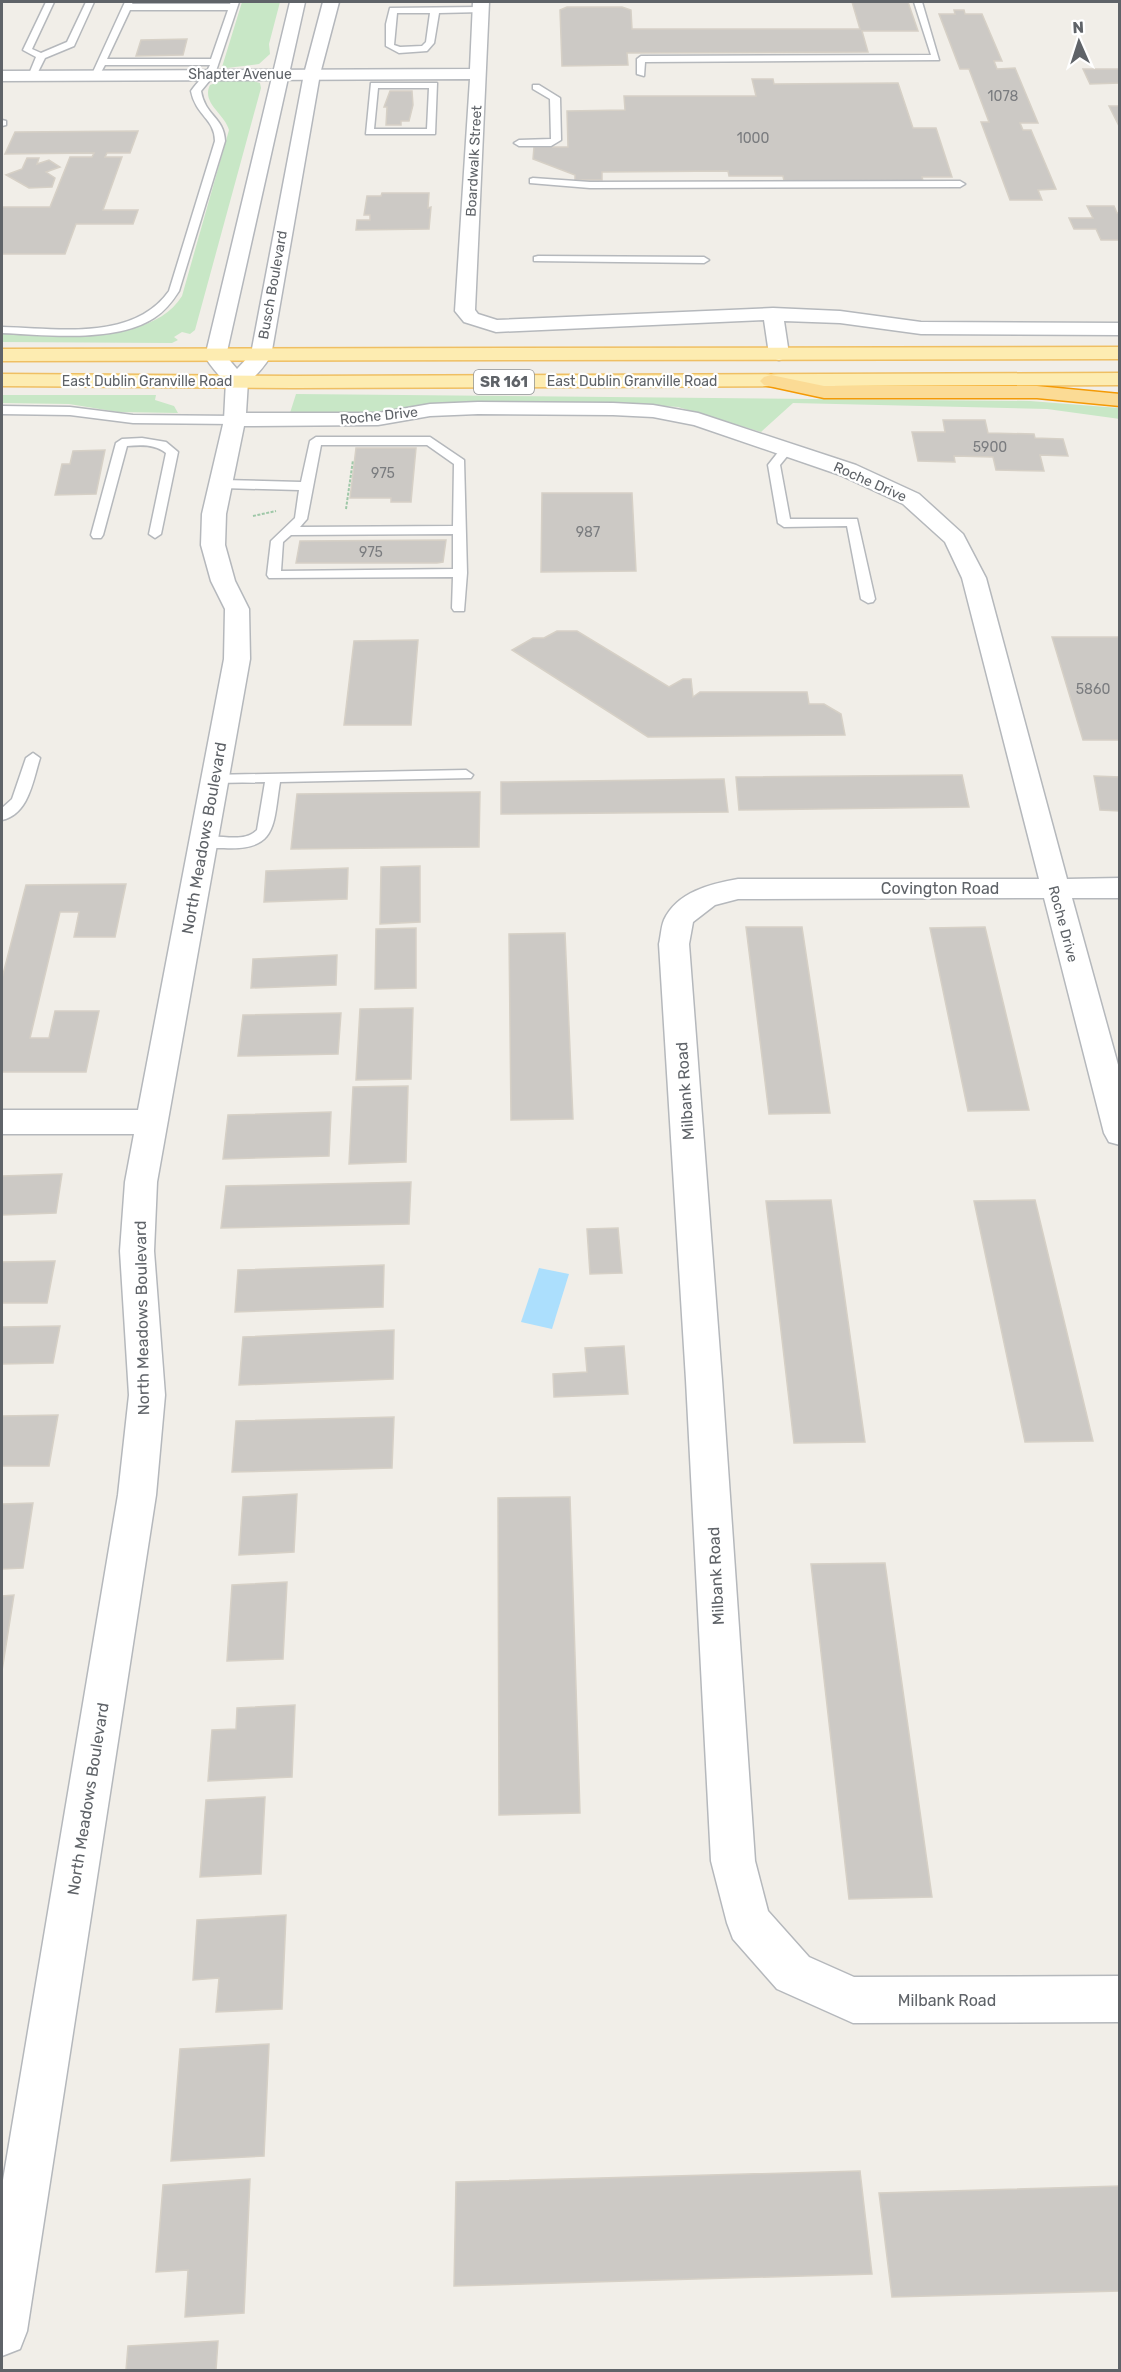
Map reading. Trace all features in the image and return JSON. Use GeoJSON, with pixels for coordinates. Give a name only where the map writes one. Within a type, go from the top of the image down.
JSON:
{"type":"FeatureCollection","features":[{"type":"Feature","properties":{"kind":"highway"},"geometry":{"type":"LineString","coordinates":[[771,381],[824,392],[1037,392],[1119,400]]}},
{"type":"Feature","properties":{"kind":"main road","name":"East Dublin Granville Road"},"geometry":{"type":"LineString","coordinates":[[2,356],[1119,353]]}},
{"type":"Feature","properties":{"kind":"main road","name":"East Dublin Granville Road"},"geometry":{"type":"LineString","coordinates":[[2,380],[1119,379]]}},
{"type":"Feature","properties":{"kind":"street"},"geometry":{"type":"LineString","coordinates":[[237,381],[215,357],[297,2]]}},
{"type":"Feature","properties":{"kind":"street","name":"Busch Boulevard"},"geometry":{"type":"LineString","coordinates":[[237,381],[261,356],[266,318],[312,74],[331,2]]}},
{"type":"Feature","properties":{"kind":"street","name":"Boardwalk Street"},"geometry":{"type":"LineString","coordinates":[[481,6],[465,311],[471,318],[496,326],[773,314]]}},
{"type":"Feature","properties":{"kind":"street","name":"Shapter Avenue"},"geometry":{"type":"LineString","coordinates":[[2,76],[99,68],[212,68],[282,74],[478,74]]}},
{"type":"Feature","properties":{"kind":"street"},"geometry":{"type":"LineString","coordinates":[[779,354],[773,314],[840,317],[921,328],[1119,329]]}},
{"type":"Feature","properties":{"kind":"street","name":"North Meadows Boulevard"},"geometry":{"type":"LineString","coordinates":[[2,2331],[137,1495],[147,1395],[137,1242],[141,1182],[237,659],[237,609],[223,581],[213,545],[214,514],[235,420],[237,381]]}},
{"type":"Feature","properties":{"kind":"street","name":"Roche Drive"},"geometry":{"type":"LineString","coordinates":[[235,420],[368,419],[449,408],[653,411],[698,419],[787,449],[848,470],[911,499],[955,539],[974,578],[1053,888],[1119,1133]]}},
{"type":"Feature","properties":{"kind":"street","name":"Covington Road"},"geometry":{"type":"LineString","coordinates":[[760,888],[1119,888]]}},
{"type":"Feature","properties":{"kind":"street","name":"Milbank Road"},"geometry":{"type":"LineString","coordinates":[[760,888],[718,892],[702,899],[679,920],[674,944],[705,1380],[733,1861],[749,1923],[793,1973],[853,2000],[1119,2000]]}},
{"type":"Feature","properties":{"kind":"street"},"geometry":{"type":"LineString","coordinates":[[2,1122],[151,1122]]}},
{"type":"Feature","properties":{"kind":"lane"},"geometry":{"type":"LineString","coordinates":[[41,56],[27,50],[50,2]]}},
{"type":"Feature","properties":{"kind":"lane"},"geometry":{"type":"LineString","coordinates":[[33,74],[41,56],[71,44],[90,2]]}},
{"type":"Feature","properties":{"kind":"lane"},"geometry":{"type":"LineString","coordinates":[[641,74],[641,59],[936,58],[918,2]]}},
{"type":"Feature","properties":{"kind":"lane"},"geometry":{"type":"LineString","coordinates":[[2,330],[118,328],[143,320],[162,308],[174,291],[220,141],[220,129],[212,118],[202,111],[196,91],[212,68],[234,4],[128,4],[99,68]]}},
{"type":"Feature","properties":{"kind":"lane"},"geometry":{"type":"LineString","coordinates":[[435,10],[430,43],[424,49],[399,50],[390,46],[390,24],[393,10],[435,10],[481,6]]}},
{"type":"Feature","properties":{"kind":"lane"},"geometry":{"type":"LineString","coordinates":[[374,85],[434,85],[432,132],[369,132],[374,85]]}},
{"type":"Feature","properties":{"kind":"lane"},"geometry":{"type":"LineString","coordinates":[[519,143],[551,143],[556,140],[555,98],[536,87]]}},
{"type":"Feature","properties":{"kind":"lane"},"geometry":{"type":"LineString","coordinates":[[533,181],[590,185],[960,184]]}},
{"type":"Feature","properties":{"kind":"lane"},"geometry":{"type":"LineString","coordinates":[[538,259],[704,260]]}},
{"type":"Feature","properties":{"kind":"lane","name":"East Dublin Granville Road"},"geometry":{"type":"LineString","coordinates":[[2,410],[70,411],[133,419],[235,420]]}},
{"type":"Feature","properties":{"kind":"lane"},"geometry":{"type":"LineString","coordinates":[[459,608],[460,573],[460,463],[430,441],[316,441],[301,519],[277,541],[274,575],[305,569],[437,569],[460,573]]}},
{"type":"Feature","properties":{"kind":"lane"},"geometry":{"type":"LineString","coordinates":[[98,535],[122,442],[144,442],[168,447],[172,452],[155,534]]}},
{"type":"Feature","properties":{"kind":"lane"},"geometry":{"type":"LineString","coordinates":[[787,449],[774,465],[784,523],[853,522],[868,599]]}},
{"type":"Feature","properties":{"kind":"lane"},"geometry":{"type":"LineString","coordinates":[[222,484],[306,486]]}},
{"type":"Feature","properties":{"kind":"lane"},"geometry":{"type":"LineString","coordinates":[[286,531],[311,536],[439,536],[460,530]]}},
{"type":"Feature","properties":{"kind":"lane"},"geometry":{"type":"LineString","coordinates":[[2,815],[19,801],[33,758]]}},
{"type":"Feature","properties":{"kind":"lane"},"geometry":{"type":"LineString","coordinates":[[215,778],[466,775]]}},
{"type":"Feature","properties":{"kind":"lane"},"geometry":{"type":"LineString","coordinates":[[205,842],[250,842],[260,838],[264,831],[273,777]]}},
{"type":"Feature","properties":{"kind":"path"},"geometry":{"type":"LineString","coordinates":[[346,510],[355,453]]}},
{"type":"Feature","properties":{"kind":"path"},"geometry":{"type":"LineString","coordinates":[[253,516],[282,510]]}},
{"type":"Feature","properties":{"kind":"green space"},"geometry":{"type":"Polygon","coordinates":[[[242,2],[280,2],[269,44],[270,54],[259,64],[222,67],[242,2]]]}},
{"type":"Feature","properties":{"kind":"green space"},"geometry":{"type":"Polygon","coordinates":[[[228,78],[244,78],[260,83],[261,88],[195,330],[190,334],[182,332],[174,337],[178,340],[172,343],[2,342],[2,334],[73,335],[125,330],[148,323],[167,312],[182,296],[229,130],[211,103],[208,91],[210,85],[228,78]]]}},
{"type":"Feature","properties":{"kind":"green space"},"geometry":{"type":"Polygon","coordinates":[[[296,394],[1030,401],[1119,408],[1120,419],[1047,409],[793,403],[761,432],[678,407],[650,405],[447,404],[379,413],[290,413],[296,394]]]}},
{"type":"Feature","properties":{"kind":"green space"},"geometry":{"type":"Polygon","coordinates":[[[2,395],[156,395],[155,400],[174,406],[178,413],[118,412],[69,404],[2,403],[2,395]]]}},
{"type":"Feature","properties":{"kind":"water"},"geometry":{"type":"Polygon","coordinates":[[[539,1268],[569,1274],[552,1329],[521,1322],[539,1268]]]}},
{"type":"Feature","properties":{"kind":"building"},"geometry":{"type":"Polygon","coordinates":[[[852,2],[908,2],[918,31],[862,31],[868,52],[627,53],[628,65],[562,66],[560,10],[567,7],[622,7],[631,10],[632,29],[860,29],[852,2]]]}},
{"type":"Feature","properties":{"kind":"building"},"geometry":{"type":"Polygon","coordinates":[[[954,10],[964,10],[965,14],[982,14],[1002,61],[994,61],[997,69],[1015,68],[1038,123],[1020,123],[1023,130],[1031,130],[1056,189],[1038,190],[1042,200],[1010,200],[981,122],[989,122],[969,69],[960,69],[939,14],[955,14],[954,10]]]}},
{"type":"Feature","properties":{"kind":"building"},"geometry":{"type":"Polygon","coordinates":[[[187,39],[183,55],[136,56],[141,40],[187,39]]]}},
{"type":"Feature","properties":{"kind":"building"},"geometry":{"type":"Polygon","coordinates":[[[1083,69],[1120,69],[1120,83],[1090,84],[1083,69]]]}},
{"type":"Feature","properties":{"kind":"building"},"geometry":{"type":"Polygon","coordinates":[[[752,79],[773,79],[774,84],[898,83],[913,128],[936,128],[952,177],[922,177],[923,181],[784,181],[783,176],[729,176],[728,171],[602,172],[602,180],[575,180],[575,175],[533,159],[534,147],[568,147],[567,111],[625,110],[624,96],[756,96],[752,79]]]}},
{"type":"Feature","properties":{"kind":"building"},"geometry":{"type":"Polygon","coordinates":[[[390,91],[412,91],[413,105],[409,121],[401,121],[401,125],[386,125],[387,107],[384,107],[390,91]]]}},
{"type":"Feature","properties":{"kind":"building"},"geometry":{"type":"Polygon","coordinates":[[[1109,106],[1120,106],[1120,128],[1109,106]]]}},
{"type":"Feature","properties":{"kind":"building"},"geometry":{"type":"Polygon","coordinates":[[[138,131],[130,153],[107,153],[105,157],[122,157],[103,210],[138,210],[133,224],[76,224],[65,254],[2,254],[2,207],[50,207],[70,157],[92,157],[94,153],[5,154],[15,132],[138,131]]]}},
{"type":"Feature","properties":{"kind":"building"},"geometry":{"type":"Polygon","coordinates":[[[27,158],[39,158],[37,164],[49,160],[60,167],[46,172],[55,178],[52,187],[29,188],[6,175],[22,169],[27,158]]]}},
{"type":"Feature","properties":{"kind":"building"},"geometry":{"type":"Polygon","coordinates":[[[382,193],[429,193],[428,208],[431,207],[429,229],[356,230],[357,220],[370,220],[370,215],[364,215],[367,196],[381,196],[382,193]]]}},
{"type":"Feature","properties":{"kind":"building"},"geometry":{"type":"Polygon","coordinates":[[[1087,206],[1114,206],[1117,213],[1120,213],[1120,240],[1101,240],[1096,229],[1074,229],[1069,218],[1093,218],[1087,206]]]}},
{"type":"Feature","properties":{"kind":"building"},"geometry":{"type":"Polygon","coordinates":[[[943,420],[985,420],[988,433],[1034,434],[1035,438],[1063,439],[1068,456],[1040,455],[1044,471],[996,470],[993,457],[954,456],[955,462],[918,461],[912,432],[945,432],[943,420]]]}},
{"type":"Feature","properties":{"kind":"building"},"geometry":{"type":"Polygon","coordinates":[[[356,448],[416,448],[411,502],[391,502],[391,498],[350,498],[356,448]]]}},
{"type":"Feature","properties":{"kind":"building"},"geometry":{"type":"Polygon","coordinates":[[[105,450],[96,494],[55,495],[62,464],[70,464],[73,451],[105,450]]]}},
{"type":"Feature","properties":{"kind":"building"},"geometry":{"type":"Polygon","coordinates":[[[542,493],[632,493],[636,571],[541,572],[542,493]]]}},
{"type":"Feature","properties":{"kind":"building"},"geometry":{"type":"Polygon","coordinates":[[[446,540],[443,562],[437,563],[296,563],[300,541],[446,540]]]}},
{"type":"Feature","properties":{"kind":"building"},"geometry":{"type":"Polygon","coordinates":[[[557,631],[577,631],[669,687],[683,679],[691,679],[693,697],[700,692],[807,692],[809,704],[824,704],[841,714],[845,735],[648,737],[512,650],[533,638],[544,638],[557,631]]]}},
{"type":"Feature","properties":{"kind":"building"},"geometry":{"type":"Polygon","coordinates":[[[1052,637],[1120,637],[1120,740],[1083,740],[1052,637]]]}},
{"type":"Feature","properties":{"kind":"building"},"geometry":{"type":"Polygon","coordinates":[[[418,640],[411,725],[344,725],[354,641],[418,640]]]}},
{"type":"Feature","properties":{"kind":"building"},"geometry":{"type":"Polygon","coordinates":[[[962,775],[969,807],[739,810],[736,777],[962,775]]]}},
{"type":"Feature","properties":{"kind":"building"},"geometry":{"type":"Polygon","coordinates":[[[1094,776],[1120,777],[1120,811],[1100,810],[1094,776]]]}},
{"type":"Feature","properties":{"kind":"building"},"geometry":{"type":"Polygon","coordinates":[[[724,779],[728,812],[501,814],[501,782],[724,779]]]}},
{"type":"Feature","properties":{"kind":"building"},"geometry":{"type":"Polygon","coordinates":[[[480,792],[479,847],[291,849],[297,794],[480,792]]]}},
{"type":"Feature","properties":{"kind":"building"},"geometry":{"type":"Polygon","coordinates":[[[420,866],[420,922],[380,924],[381,867],[420,866]]]}},
{"type":"Feature","properties":{"kind":"building"},"geometry":{"type":"Polygon","coordinates":[[[348,868],[347,899],[264,902],[266,871],[348,868]]]}},
{"type":"Feature","properties":{"kind":"building"},"geometry":{"type":"Polygon","coordinates":[[[126,884],[115,937],[74,937],[79,912],[60,912],[30,1038],[49,1038],[55,1011],[99,1011],[86,1072],[2,1072],[2,978],[26,885],[126,884]]]}},
{"type":"Feature","properties":{"kind":"building"},"geometry":{"type":"Polygon","coordinates":[[[746,927],[802,927],[830,1113],[769,1114],[746,927]]]}},
{"type":"Feature","properties":{"kind":"building"},"geometry":{"type":"Polygon","coordinates":[[[985,927],[1029,1110],[968,1111],[930,928],[985,927]]]}},
{"type":"Feature","properties":{"kind":"building"},"geometry":{"type":"Polygon","coordinates":[[[416,928],[416,988],[375,989],[376,929],[416,928]]]}},
{"type":"Feature","properties":{"kind":"building"},"geometry":{"type":"Polygon","coordinates":[[[565,933],[573,1119],[511,1120],[509,934],[565,933]]]}},
{"type":"Feature","properties":{"kind":"building"},"geometry":{"type":"Polygon","coordinates":[[[337,955],[336,985],[251,988],[253,959],[337,955]]]}},
{"type":"Feature","properties":{"kind":"building"},"geometry":{"type":"Polygon","coordinates":[[[413,1008],[411,1079],[356,1080],[360,1009],[413,1008]]]}},
{"type":"Feature","properties":{"kind":"building"},"geometry":{"type":"Polygon","coordinates":[[[341,1013],[338,1054],[238,1056],[243,1015],[341,1013]]]}},
{"type":"Feature","properties":{"kind":"building"},"geometry":{"type":"Polygon","coordinates":[[[408,1086],[406,1162],[349,1164],[353,1087],[408,1086]]]}},
{"type":"Feature","properties":{"kind":"building"},"geometry":{"type":"Polygon","coordinates":[[[331,1112],[329,1156],[223,1159],[228,1115],[331,1112]]]}},
{"type":"Feature","properties":{"kind":"building"},"geometry":{"type":"Polygon","coordinates":[[[62,1174],[56,1213],[2,1215],[2,1176],[62,1174]]]}},
{"type":"Feature","properties":{"kind":"building"},"geometry":{"type":"Polygon","coordinates":[[[411,1182],[409,1224],[221,1228],[226,1186],[411,1182]]]}},
{"type":"Feature","properties":{"kind":"building"},"geometry":{"type":"Polygon","coordinates":[[[831,1200],[865,1442],[794,1443],[766,1201],[831,1200]]]}},
{"type":"Feature","properties":{"kind":"building"},"geometry":{"type":"Polygon","coordinates":[[[1035,1200],[1093,1441],[1025,1442],[974,1201],[1035,1200]]]}},
{"type":"Feature","properties":{"kind":"building"},"geometry":{"type":"Polygon","coordinates":[[[618,1228],[622,1273],[590,1274],[587,1229],[618,1228]]]}},
{"type":"Feature","properties":{"kind":"building"},"geometry":{"type":"Polygon","coordinates":[[[55,1261],[47,1303],[2,1303],[2,1262],[55,1261]]]}},
{"type":"Feature","properties":{"kind":"building"},"geometry":{"type":"Polygon","coordinates":[[[384,1265],[383,1307],[235,1312],[238,1270],[384,1265]]]}},
{"type":"Feature","properties":{"kind":"building"},"geometry":{"type":"Polygon","coordinates":[[[60,1326],[53,1363],[2,1364],[2,1327],[60,1326]]]}},
{"type":"Feature","properties":{"kind":"building"},"geometry":{"type":"Polygon","coordinates":[[[394,1330],[393,1379],[239,1385],[243,1337],[394,1330]]]}},
{"type":"Feature","properties":{"kind":"building"},"geometry":{"type":"Polygon","coordinates":[[[624,1346],[628,1394],[554,1397],[553,1374],[587,1372],[585,1348],[624,1346]]]}},
{"type":"Feature","properties":{"kind":"building"},"geometry":{"type":"Polygon","coordinates":[[[58,1415],[49,1466],[2,1466],[2,1416],[58,1415]]]}},
{"type":"Feature","properties":{"kind":"building"},"geometry":{"type":"Polygon","coordinates":[[[394,1417],[392,1468],[232,1472],[236,1421],[394,1417]]]}},
{"type":"Feature","properties":{"kind":"building"},"geometry":{"type":"Polygon","coordinates":[[[297,1494],[294,1552],[239,1555],[243,1497],[297,1494]]]}},
{"type":"Feature","properties":{"kind":"building"},"geometry":{"type":"Polygon","coordinates":[[[570,1497],[580,1813],[499,1815],[498,1498],[570,1497]]]}},
{"type":"Feature","properties":{"kind":"building"},"geometry":{"type":"Polygon","coordinates":[[[33,1503],[23,1568],[2,1569],[2,1504],[33,1503]]]}},
{"type":"Feature","properties":{"kind":"building"},"geometry":{"type":"Polygon","coordinates":[[[885,1563],[932,1897],[849,1899],[811,1564],[885,1563]]]}},
{"type":"Feature","properties":{"kind":"building"},"geometry":{"type":"Polygon","coordinates":[[[287,1582],[283,1659],[227,1661],[232,1585],[287,1582]]]}},
{"type":"Feature","properties":{"kind":"building"},"geometry":{"type":"Polygon","coordinates":[[[14,1595],[2,1671],[2,1596],[14,1595]]]}},
{"type":"Feature","properties":{"kind":"building"},"geometry":{"type":"Polygon","coordinates":[[[295,1705],[292,1777],[208,1781],[212,1730],[236,1729],[237,1708],[295,1705]]]}},
{"type":"Feature","properties":{"kind":"building"},"geometry":{"type":"Polygon","coordinates":[[[265,1797],[261,1874],[200,1877],[206,1800],[265,1797]]]}},
{"type":"Feature","properties":{"kind":"building"},"geometry":{"type":"Polygon","coordinates":[[[286,1915],[282,2009],[216,2012],[219,1978],[193,1980],[197,1920],[286,1915]]]}},
{"type":"Feature","properties":{"kind":"building"},"geometry":{"type":"Polygon","coordinates":[[[269,2044],[264,2156],[171,2161],[180,2049],[269,2044]]]}},
{"type":"Feature","properties":{"kind":"building"},"geometry":{"type":"Polygon","coordinates":[[[860,2171],[872,2274],[454,2286],[456,2182],[860,2171]]]}},
{"type":"Feature","properties":{"kind":"building"},"geometry":{"type":"Polygon","coordinates":[[[250,2179],[244,2313],[185,2317],[188,2270],[156,2272],[163,2185],[250,2179]]]}},
{"type":"Feature","properties":{"kind":"building"},"geometry":{"type":"Polygon","coordinates":[[[1120,2186],[1120,2291],[892,2297],[879,2193],[1120,2186]]]}},
{"type":"Feature","properties":{"kind":"building"},"geometry":{"type":"Polygon","coordinates":[[[218,2341],[216,2370],[126,2370],[128,2346],[218,2341]]]}}]}
